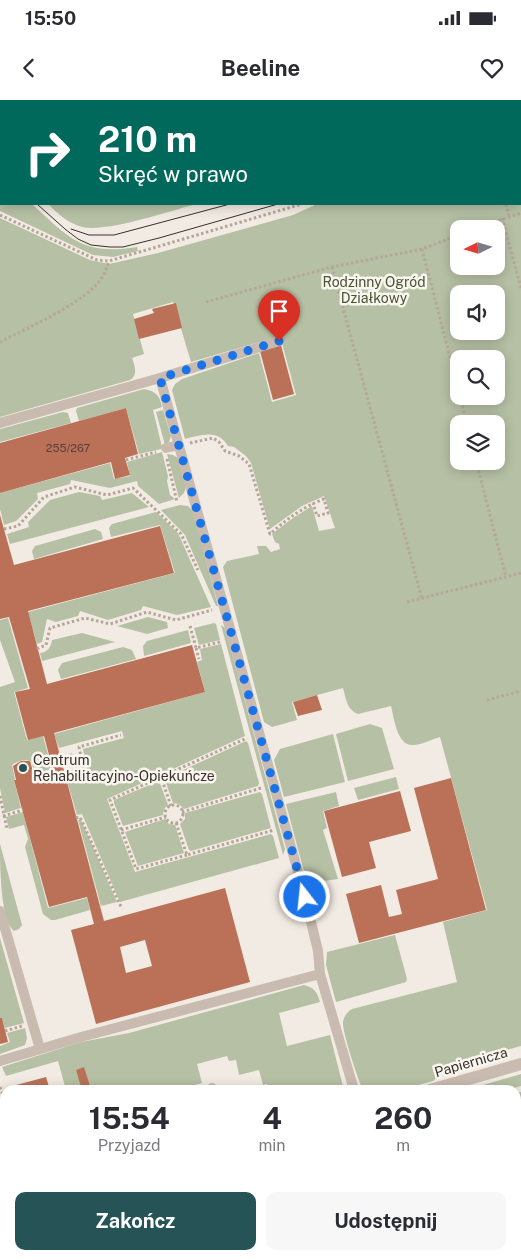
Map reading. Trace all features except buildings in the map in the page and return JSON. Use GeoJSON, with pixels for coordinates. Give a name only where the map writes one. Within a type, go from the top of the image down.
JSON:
{"type":"FeatureCollection","features":[{"type":"Feature","properties":{"kind":"street","name":"Papiernicza"},"geometry":{"type":"LineString","coordinates":[[448,1085],[521,1064]]}},
{"type":"Feature","properties":{"kind":"lane"},"geometry":{"type":"LineString","coordinates":[[0,424],[160,378],[279,341]]}},
{"type":"Feature","properties":{"kind":"lane"},"geometry":{"type":"LineString","coordinates":[[160,378],[305,897],[318,951],[320,974],[353,1085]]}},
{"type":"Feature","properties":{"kind":"lane"},"geometry":{"type":"LineString","coordinates":[[165,452],[179,445]]}},
{"type":"Feature","properties":{"kind":"lane"},"geometry":{"type":"LineString","coordinates":[[0,911],[40,1049]]}},
{"type":"Feature","properties":{"kind":"lane"},"geometry":{"type":"LineString","coordinates":[[0,1061],[320,974]]}},
{"type":"Feature","properties":{"kind":"path"},"geometry":{"type":"LineString","coordinates":[[0,215],[97,260],[109,261],[296,205]]}},
{"type":"Feature","properties":{"kind":"path"},"geometry":{"type":"LineString","coordinates":[[506,205],[509,216]]}},
{"type":"Feature","properties":{"kind":"path"},"geometry":{"type":"LineString","coordinates":[[497,220],[521,213]]}},
{"type":"Feature","properties":{"kind":"path"},"geometry":{"type":"LineString","coordinates":[[502,218],[521,288]]}},
{"type":"Feature","properties":{"kind":"path"},"geometry":{"type":"LineString","coordinates":[[206,302],[332,267],[422,249],[450,238]]}},
{"type":"Feature","properties":{"kind":"path"},"geometry":{"type":"LineString","coordinates":[[422,249],[450,357]]}},
{"type":"Feature","properties":{"kind":"path"},"geometry":{"type":"LineString","coordinates":[[0,342],[75,302],[103,276],[109,261]]}},
{"type":"Feature","properties":{"kind":"path"},"geometry":{"type":"LineString","coordinates":[[332,267],[422,598]]}},
{"type":"Feature","properties":{"kind":"path"},"geometry":{"type":"LineString","coordinates":[[179,445],[213,438],[219,442],[225,451],[239,456],[246,461],[270,534],[294,514],[313,503],[324,499],[328,513],[317,516],[313,503]]}},
{"type":"Feature","properties":{"kind":"path"},"geometry":{"type":"LineString","coordinates":[[126,460],[165,452],[177,502]]}},
{"type":"Feature","properties":{"kind":"path"},"geometry":{"type":"LineString","coordinates":[[478,470],[506,577]]}},
{"type":"Feature","properties":{"kind":"path"},"geometry":{"type":"LineString","coordinates":[[4,529],[18,526],[44,497],[75,488],[107,494],[133,488],[181,534],[199,572]]}},
{"type":"Feature","properties":{"kind":"path"},"geometry":{"type":"LineString","coordinates":[[407,602],[521,573]]}},
{"type":"Feature","properties":{"kind":"path"},"geometry":{"type":"LineString","coordinates":[[38,649],[46,645],[50,628],[85,618],[110,624],[147,612],[176,620],[215,610],[214,606]]}},
{"type":"Feature","properties":{"kind":"path"},"geometry":{"type":"LineString","coordinates":[[190,626],[199,659]]}},
{"type":"Feature","properties":{"kind":"path"},"geometry":{"type":"LineString","coordinates":[[196,648],[223,641]]}},
{"type":"Feature","properties":{"kind":"path"},"geometry":{"type":"LineString","coordinates":[[487,700],[521,691]]}},
{"type":"Feature","properties":{"kind":"path"},"geometry":{"type":"LineString","coordinates":[[60,758],[71,755],[77,773],[84,770],[78,747],[121,735]]}},
{"type":"Feature","properties":{"kind":"path"},"geometry":{"type":"LineString","coordinates":[[251,746],[249,737],[110,800],[136,870],[274,830]]}},
{"type":"Feature","properties":{"kind":"path"},"geometry":{"type":"LineString","coordinates":[[162,777],[171,806]]}},
{"type":"Feature","properties":{"kind":"path"},"geometry":{"type":"LineString","coordinates":[[260,779],[265,796]]}},
{"type":"Feature","properties":{"kind":"path"},"geometry":{"type":"LineString","coordinates":[[182,812],[263,788]]}},
{"type":"Feature","properties":{"kind":"path"},"geometry":{"type":"LineString","coordinates":[[0,796],[7,829]]}},
{"type":"Feature","properties":{"kind":"path"},"geometry":{"type":"LineString","coordinates":[[171,806],[178,807],[182,812],[182,818],[176,823],[170,822],[166,817],[166,810],[171,806]]}},
{"type":"Feature","properties":{"kind":"path"},"geometry":{"type":"LineString","coordinates":[[3,816],[23,810]]}},
{"type":"Feature","properties":{"kind":"path"},"geometry":{"type":"LineString","coordinates":[[76,818],[80,817],[122,909]]}},
{"type":"Feature","properties":{"kind":"path"},"geometry":{"type":"LineString","coordinates":[[121,830],[166,817]]}},
{"type":"Feature","properties":{"kind":"path"},"geometry":{"type":"LineString","coordinates":[[272,822],[276,838]]}},
{"type":"Feature","properties":{"kind":"path"},"geometry":{"type":"LineString","coordinates":[[176,823],[187,855]]}},
{"type":"Feature","properties":{"kind":"green space"},"geometry":{"type":"Polygon","coordinates":[[[0,205],[33,205],[56,226],[78,242],[103,249],[137,247],[138,251],[113,257],[93,255],[0,211],[0,205]]]}},
{"type":"Feature","properties":{"kind":"green space"},"geometry":{"type":"Polygon","coordinates":[[[49,205],[193,205],[119,225],[89,228],[70,222],[49,205]]]}},
{"type":"Feature","properties":{"kind":"green space","name":"Rodzinny Ogród Działkowy"},"geometry":{"type":"Polygon","coordinates":[[[315,205],[521,205],[521,1046],[452,1065],[433,1081],[418,1085],[361,1085],[345,1035],[343,1022],[346,1014],[352,1009],[457,982],[443,922],[487,910],[440,737],[420,744],[408,744],[403,741],[397,730],[391,706],[358,714],[349,707],[343,688],[292,702],[297,720],[272,727],[264,722],[223,567],[227,561],[259,554],[257,546],[266,546],[271,552],[280,549],[272,534],[312,506],[319,531],[335,528],[324,496],[302,506],[270,529],[251,463],[246,456],[234,447],[228,446],[219,437],[214,435],[203,435],[185,439],[172,390],[175,384],[182,379],[259,353],[272,402],[296,395],[280,336],[191,362],[173,302],[133,314],[144,354],[132,358],[135,373],[130,380],[0,417],[0,218],[90,260],[109,264],[158,253],[293,215],[315,205]]]}},
{"type":"Feature","properties":{"kind":"green space"},"geometry":{"type":"Polygon","coordinates":[[[144,389],[152,391],[159,397],[161,403],[162,407],[153,410],[161,449],[139,454],[126,408],[79,421],[77,408],[144,389]]]}},
{"type":"Feature","properties":{"kind":"green space"},"geometry":{"type":"Polygon","coordinates":[[[163,410],[171,436],[169,442],[165,445],[156,412],[163,410]]]}},
{"type":"Feature","properties":{"kind":"green space"},"geometry":{"type":"Polygon","coordinates":[[[63,412],[68,413],[71,423],[0,442],[0,429],[63,412]]]}},
{"type":"Feature","properties":{"kind":"green space"},"geometry":{"type":"Polygon","coordinates":[[[162,452],[168,476],[167,481],[170,495],[175,499],[159,504],[138,486],[137,481],[110,488],[71,480],[70,484],[37,493],[38,499],[16,521],[4,525],[0,509],[0,493],[110,463],[114,479],[130,476],[127,462],[162,452]]]}},
{"type":"Feature","properties":{"kind":"green space"},"geometry":{"type":"Polygon","coordinates":[[[167,454],[178,458],[186,487],[184,493],[179,498],[167,454]]]}},
{"type":"Feature","properties":{"kind":"green space"},"geometry":{"type":"Polygon","coordinates":[[[79,492],[100,496],[102,500],[132,493],[149,507],[10,544],[7,534],[29,527],[28,522],[50,500],[79,492]]]}},
{"type":"Feature","properties":{"kind":"green space"},"geometry":{"type":"Polygon","coordinates":[[[180,505],[188,506],[193,511],[218,606],[216,606],[185,535],[161,510],[180,505]]]}},
{"type":"Feature","properties":{"kind":"green space"},"geometry":{"type":"Polygon","coordinates":[[[156,512],[178,533],[211,607],[177,615],[143,606],[141,610],[108,620],[80,611],[78,616],[56,622],[47,619],[42,642],[37,644],[28,612],[175,573],[160,525],[111,537],[109,528],[112,524],[156,512]]]}},
{"type":"Feature","properties":{"kind":"green space"},"geometry":{"type":"Polygon","coordinates":[[[95,529],[101,532],[103,539],[34,559],[32,551],[35,546],[95,529]]]}},
{"type":"Feature","properties":{"kind":"green space"},"geometry":{"type":"Polygon","coordinates":[[[148,617],[167,622],[168,628],[147,634],[117,626],[148,617]]]}},
{"type":"Feature","properties":{"kind":"green space"},"geometry":{"type":"Polygon","coordinates":[[[8,618],[28,688],[14,692],[27,740],[43,736],[52,769],[35,774],[31,761],[21,761],[12,765],[21,808],[5,813],[0,788],[0,687],[15,682],[0,640],[0,620],[8,618]]]}},
{"type":"Feature","properties":{"kind":"green space"},"geometry":{"type":"Polygon","coordinates":[[[216,624],[220,640],[199,645],[194,628],[216,624]]]}},
{"type":"Feature","properties":{"kind":"green space"},"geometry":{"type":"Polygon","coordinates":[[[221,625],[225,628],[285,849],[283,855],[221,625]]]}},
{"type":"Feature","properties":{"kind":"green space"},"geometry":{"type":"Polygon","coordinates":[[[188,630],[191,643],[144,656],[143,646],[147,641],[188,630]]]}},
{"type":"Feature","properties":{"kind":"green space"},"geometry":{"type":"Polygon","coordinates":[[[82,633],[115,642],[42,661],[40,653],[48,649],[52,640],[82,633]]]}},
{"type":"Feature","properties":{"kind":"green space"},"geometry":{"type":"Polygon","coordinates":[[[221,644],[245,736],[107,799],[135,872],[271,834],[279,858],[120,902],[82,814],[77,815],[65,774],[74,772],[75,777],[88,772],[83,749],[124,738],[122,731],[59,748],[54,734],[205,692],[197,662],[202,660],[200,649],[221,644]]]}},
{"type":"Feature","properties":{"kind":"green space"},"geometry":{"type":"Polygon","coordinates":[[[123,647],[132,650],[136,659],[61,679],[58,670],[62,663],[123,647]]]}},
{"type":"Feature","properties":{"kind":"green space"},"geometry":{"type":"Polygon","coordinates":[[[370,724],[382,728],[394,769],[348,781],[336,734],[370,724]]]}},
{"type":"Feature","properties":{"kind":"green space"},"geometry":{"type":"Polygon","coordinates":[[[333,734],[345,782],[284,797],[274,760],[280,749],[333,734]]]}},
{"type":"Feature","properties":{"kind":"green space"},"geometry":{"type":"Polygon","coordinates":[[[246,741],[259,783],[258,786],[184,809],[179,804],[173,803],[165,780],[166,778],[246,741]]]}},
{"type":"Feature","properties":{"kind":"green space"},"geometry":{"type":"Polygon","coordinates":[[[396,777],[399,789],[358,800],[354,788],[396,777]]]}},
{"type":"Feature","properties":{"kind":"green space"},"geometry":{"type":"Polygon","coordinates":[[[159,781],[168,805],[164,809],[163,815],[123,826],[114,800],[159,781]]]}},
{"type":"Feature","properties":{"kind":"green space"},"geometry":{"type":"Polygon","coordinates":[[[260,792],[271,828],[189,850],[180,824],[185,819],[185,813],[260,792]]]}},
{"type":"Feature","properties":{"kind":"green space"},"geometry":{"type":"Polygon","coordinates":[[[336,792],[339,806],[323,811],[327,828],[323,830],[338,879],[317,882],[309,877],[303,868],[286,804],[336,792]]]}},
{"type":"Feature","properties":{"kind":"green space"},"geometry":{"type":"Polygon","coordinates":[[[23,812],[48,908],[87,898],[90,910],[55,920],[51,920],[43,914],[25,847],[28,839],[24,825],[9,829],[6,817],[23,812]]]}},
{"type":"Feature","properties":{"kind":"green space"},"geometry":{"type":"Polygon","coordinates":[[[165,819],[169,824],[175,825],[184,853],[138,866],[125,832],[165,819]]]}},
{"type":"Feature","properties":{"kind":"green space"},"geometry":{"type":"Polygon","coordinates":[[[78,820],[81,820],[117,902],[101,906],[78,820]]]}},
{"type":"Feature","properties":{"kind":"green space"},"geometry":{"type":"Polygon","coordinates":[[[0,844],[22,925],[14,931],[9,925],[3,904],[0,844]]]}},
{"type":"Feature","properties":{"kind":"green space"},"geometry":{"type":"Polygon","coordinates":[[[395,935],[407,979],[406,982],[336,1002],[326,965],[327,952],[395,935]]]}},
{"type":"Feature","properties":{"kind":"green space"},"geometry":{"type":"Polygon","coordinates":[[[0,938],[24,1023],[5,1028],[2,1018],[0,1018],[0,938]]]}},
{"type":"Feature","properties":{"kind":"green space"},"geometry":{"type":"Polygon","coordinates":[[[304,985],[315,991],[320,1002],[279,1013],[287,1046],[330,1035],[343,1085],[263,1085],[259,1070],[239,1075],[236,1060],[229,1061],[227,1056],[197,1064],[202,1083],[195,1085],[65,1085],[58,1061],[6,1076],[2,1067],[81,1042],[129,1033],[304,985]]]}},
{"type":"Feature","properties":{"kind":"green space"},"geometry":{"type":"Polygon","coordinates":[[[25,1028],[27,1038],[25,1045],[0,1054],[0,1046],[10,1042],[7,1033],[25,1028]]]}},
{"type":"Feature","properties":{"kind":"green space"},"geometry":{"type":"Polygon","coordinates":[[[521,1074],[521,1085],[482,1085],[521,1074]]]}},
{"type":"Feature","properties":{"kind":"tram line"},"geometry":{"type":"LineString","coordinates":[[38,205],[78,239],[91,245],[110,247],[123,247],[159,238],[274,205]]}},
{"type":"Feature","properties":{"kind":"tram line"},"geometry":{"type":"LineString","coordinates":[[71,229],[89,235],[114,235],[226,205]]}},
{"type":"Feature","properties":{"kind":"place","name":"Centrum Rehabilitacyjno-Opiekuńcze"},"geometry":{"type":"Point","coordinates":[23,768]}},
{"type":"Feature","properties":{"kind":"route"},"geometry":{"type":"LineString","coordinates":[[279,341],[160,378],[305,897]]}}]}
